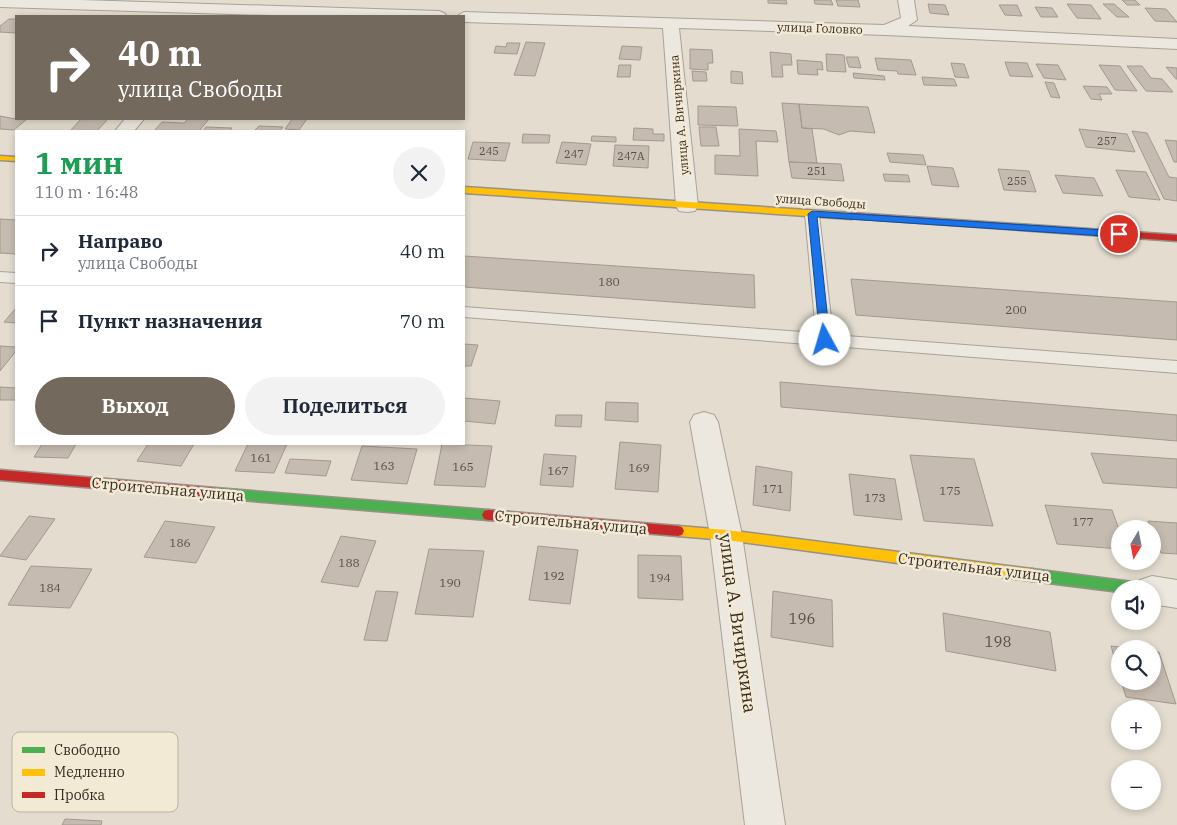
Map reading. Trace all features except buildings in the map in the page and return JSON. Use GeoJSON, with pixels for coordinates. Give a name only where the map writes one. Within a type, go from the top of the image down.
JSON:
{"type":"FeatureCollection","features":[{"type":"Feature","properties":{"kind":"street"},"geometry":{"type":"LineString","coordinates":[[886,30],[909,20],[906,0]]}},
{"type":"Feature","properties":{"kind":"street"},"geometry":{"type":"LineString","coordinates":[[0,2],[412,15]]}},
{"type":"Feature","properties":{"kind":"street","name":"улица Головко"},"geometry":{"type":"LineString","coordinates":[[465,17],[886,30],[1177,44]]}},
{"type":"Feature","properties":{"kind":"street","name":"улица А. Вичиркина"},"geometry":{"type":"LineString","coordinates":[[671,24],[687,206]]}},
{"type":"Feature","properties":{"kind":"street"},"geometry":{"type":"LineString","coordinates":[[125,130],[134,120]]}},
{"type":"Feature","properties":{"kind":"street"},"geometry":{"type":"LineString","coordinates":[[0,158],[15,159]]}},
{"type":"Feature","properties":{"kind":"street","name":"улица Свободы"},"geometry":{"type":"LineString","coordinates":[[465,190],[1177,238]]}},
{"type":"Feature","properties":{"kind":"street","name":"улица А. Вичиркина"},"geometry":{"type":"LineString","coordinates":[[704,422],[726,535],[765,825]]}},
{"type":"Feature","properties":{"kind":"street","name":"Строительная улица"},"geometry":{"type":"LineString","coordinates":[[0,475],[726,535],[1111,585]]}},
{"type":"Feature","properties":{"kind":"street"},"geometry":{"type":"LineString","coordinates":[[1161,591],[1177,594]]}},
{"type":"Feature","properties":{"kind":"lane"},"geometry":{"type":"LineString","coordinates":[[812,214],[825,340]]}},
{"type":"Feature","properties":{"kind":"lane"},"geometry":{"type":"LineString","coordinates":[[0,277],[15,278]]}},
{"type":"Feature","properties":{"kind":"lane"},"geometry":{"type":"LineString","coordinates":[[465,312],[1177,367]]}},
{"type":"Feature","properties":{"kind":"traffic: fast"},"geometry":{"type":"LineString","coordinates":[[215,493],[488,515]]}},
{"type":"Feature","properties":{"kind":"traffic: fast"},"geometry":{"type":"LineString","coordinates":[[1032,575],[1111,585]]}},
{"type":"Feature","properties":{"kind":"traffic: slow"},"geometry":{"type":"LineString","coordinates":[[0,158],[15,159]]}},
{"type":"Feature","properties":{"kind":"traffic: slow"},"geometry":{"type":"LineString","coordinates":[[465,190],[852,216]]}},
{"type":"Feature","properties":{"kind":"traffic: slow"},"geometry":{"type":"LineString","coordinates":[[678,531],[726,535],[1032,575]]}},
{"type":"Feature","properties":{"kind":"traffic: jam"},"geometry":{"type":"LineString","coordinates":[[852,216],[1177,238]]}},
{"type":"Feature","properties":{"kind":"traffic: jam"},"geometry":{"type":"LineString","coordinates":[[0,475],[215,493]]}},
{"type":"Feature","properties":{"kind":"traffic: jam"},"geometry":{"type":"LineString","coordinates":[[488,515],[678,531]]}},
{"type":"Feature","properties":{"kind":"route"},"geometry":{"type":"LineString","coordinates":[[825,340],[812,214],[1119,234]]}}]}
